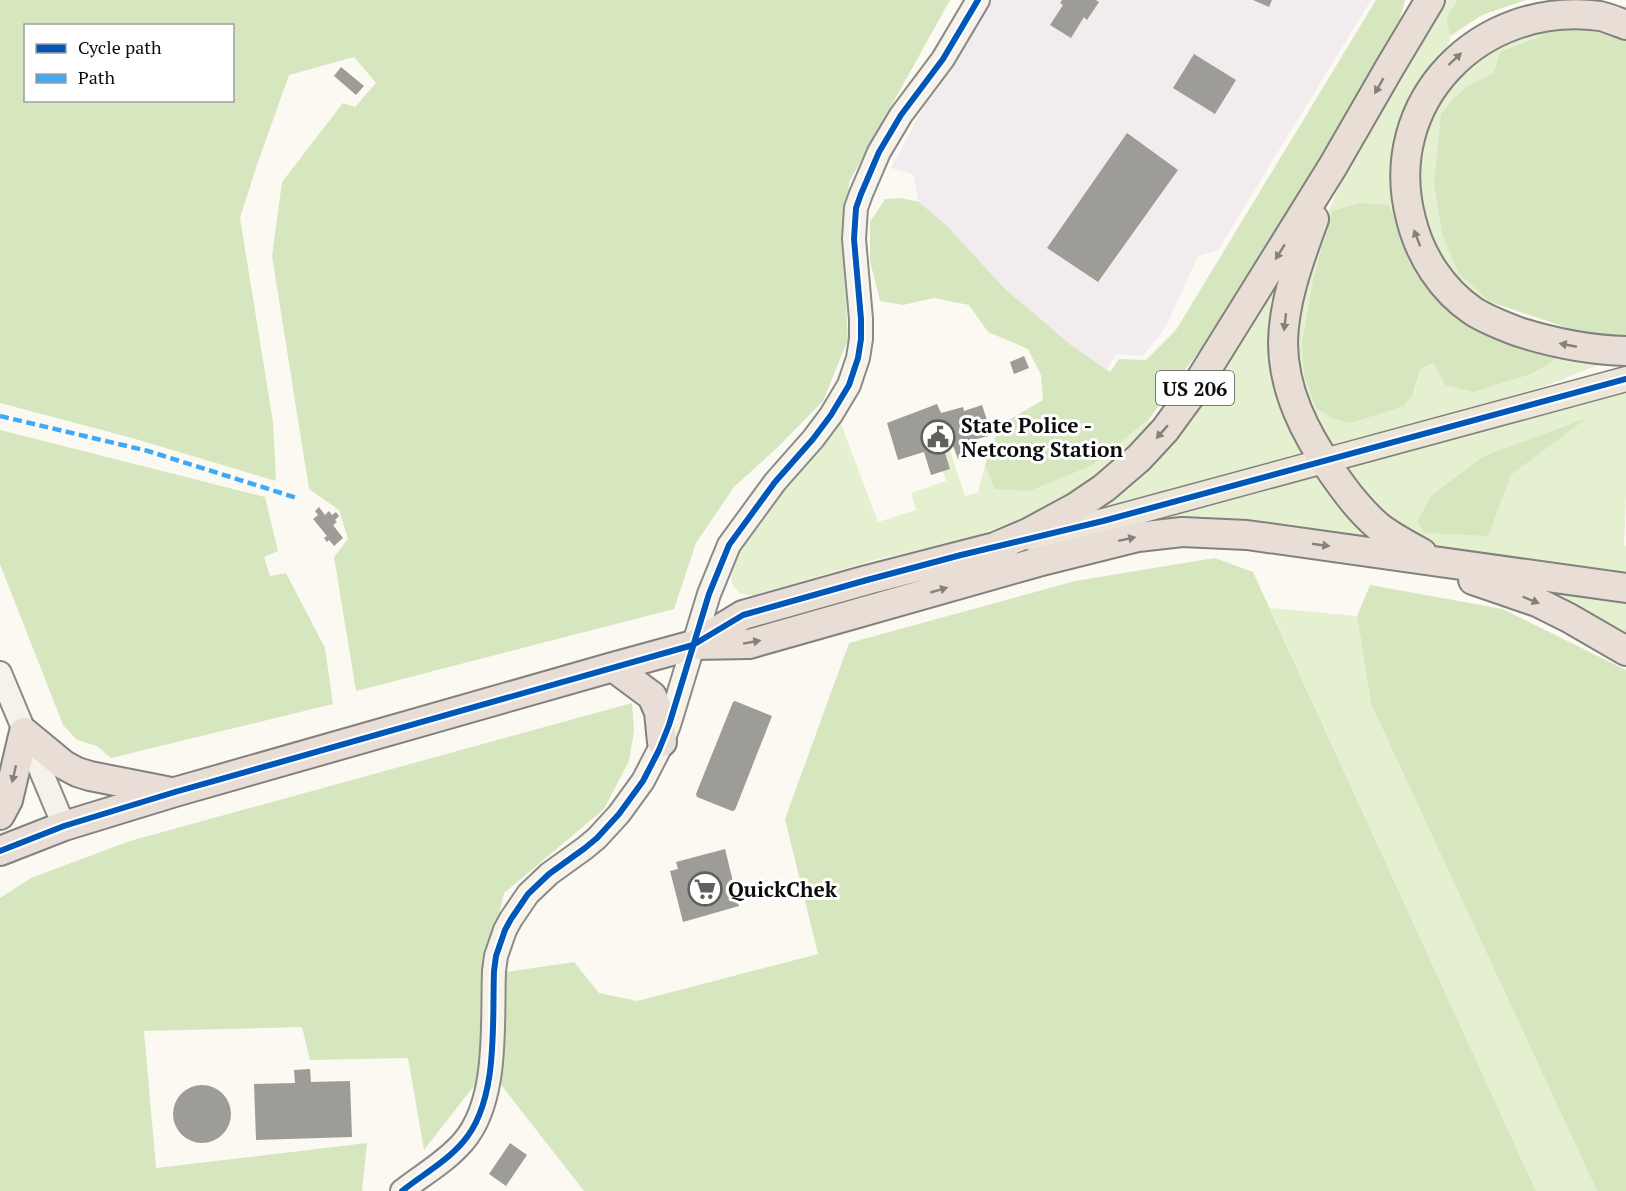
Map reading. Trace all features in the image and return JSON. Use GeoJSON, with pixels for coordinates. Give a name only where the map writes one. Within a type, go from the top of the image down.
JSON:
{"type":"FeatureCollection","features":[{"type":"Feature","properties":{"kind":"highway","name":"US 206"},"geometry":{"type":"LineString","coordinates":[[693,645],[743,615],[995,547],[1048,524],[1082,503],[1104,488],[1139,458],[1165,430],[1192,393],[1333,166],[1430,0]]}},
{"type":"Feature","properties":{"kind":"highway"},"geometry":{"type":"LineString","coordinates":[[1626,25],[1600,16],[1573,13],[1550,14],[1516,21],[1478,40],[1444,70],[1430,88],[1411,129],[1404,171],[1407,205],[1415,235],[1424,256],[1456,298],[1475,312],[1502,326],[1546,341],[1575,347],[1626,351]]}},
{"type":"Feature","properties":{"kind":"highway"},"geometry":{"type":"LineString","coordinates":[[1333,166],[1296,270],[1287,307],[1283,341],[1287,377],[1295,405],[1315,446],[1363,512],[1390,535],[1475,581],[1537,602],[1626,651]]}},
{"type":"Feature","properties":{"kind":"highway","name":"US 206"},"geometry":{"type":"LineString","coordinates":[[0,851],[64,826],[175,792],[613,667],[693,645],[749,644],[1115,541],[1160,534],[1214,533],[1626,588]]}},
{"type":"Feature","properties":{"kind":"highway"},"geometry":{"type":"LineString","coordinates":[[613,667],[652,696],[659,712],[662,742]]}},
{"type":"Feature","properties":{"kind":"highway"},"geometry":{"type":"LineString","coordinates":[[0,815],[8,800],[24,732],[64,765],[77,772],[175,792]]}},
{"type":"Feature","properties":{"kind":"main road"},"geometry":{"type":"LineString","coordinates":[[995,547],[1103,521],[1626,379]]}},
{"type":"Feature","properties":{"kind":"street"},"geometry":{"type":"LineString","coordinates":[[402,1191],[440,1164],[461,1144],[476,1123],[486,1095],[491,1065],[496,956],[511,919],[528,894],[549,874],[597,838],[619,814],[643,781],[662,742],[712,585],[729,545],[775,482],[831,415],[849,385],[858,358],[861,339],[854,239],[856,208],[879,152],[901,115],[943,59],[978,0]]}},
{"type":"Feature","properties":{"kind":"street"},"geometry":{"type":"LineString","coordinates":[[0,673],[64,826]]}},
{"type":"Feature","properties":{"kind":"shaded area"},"geometry":{"type":"Polygon","coordinates":[[[988,0],[1371,0],[1218,250],[1198,256],[1165,328],[1143,356],[1117,354],[1106,370],[1071,345],[1005,289],[949,228],[919,202],[913,174],[891,168],[924,106],[988,0]]]}},
{"type":"Feature","properties":{"kind":"green space"},"geometry":{"type":"Polygon","coordinates":[[[0,0],[950,0],[849,182],[844,269],[848,340],[823,401],[734,487],[696,543],[674,609],[356,691],[334,557],[348,539],[339,510],[309,489],[272,256],[282,182],[343,103],[355,107],[376,83],[354,57],[289,75],[240,218],[273,422],[276,481],[132,438],[0,403],[0,0]]]}},
{"type":"Feature","properties":{"kind":"green space"},"geometry":{"type":"Polygon","coordinates":[[[1376,0],[1405,0],[1396,35],[1202,347],[1149,419],[1093,465],[1029,491],[994,489],[985,465],[1000,425],[1043,400],[1041,375],[1028,349],[988,332],[969,305],[934,298],[903,305],[880,301],[870,261],[870,222],[885,199],[901,198],[919,202],[949,228],[1005,289],[1071,345],[1110,372],[1119,359],[1146,360],[1176,330],[1376,0]]]}},
{"type":"Feature","properties":{"kind":"green space"},"geometry":{"type":"Polygon","coordinates":[[[1444,0],[1457,0],[1446,19],[1451,51],[1428,76],[1409,246],[1332,212],[1313,279],[1302,341],[1414,394],[1421,367],[1435,363],[1561,355],[1598,362],[1598,365],[1513,397],[1333,448],[1328,446],[1300,391],[1295,322],[1321,229],[1351,159],[1444,0]]]}},
{"type":"Feature","properties":{"kind":"green space"},"geometry":{"type":"Polygon","coordinates":[[[1457,0],[1526,0],[1482,15],[1450,36],[1446,19],[1457,0]]]}},
{"type":"Feature","properties":{"kind":"green space"},"geometry":{"type":"Polygon","coordinates":[[[1555,28],[1534,39],[1494,73],[1471,84],[1459,274],[1490,302],[1461,286],[1449,275],[1424,229],[1415,163],[1446,83],[1496,43],[1555,28]]]}},
{"type":"Feature","properties":{"kind":"green space"},"geometry":{"type":"Polygon","coordinates":[[[1555,28],[1595,30],[1626,40],[1626,335],[1580,332],[1490,302],[1459,274],[1442,233],[1434,184],[1441,114],[1455,97],[1471,84],[1494,73],[1500,52],[1555,28]]]}},
{"type":"Feature","properties":{"kind":"green space"},"geometry":{"type":"Polygon","coordinates":[[[1360,203],[1388,205],[1409,246],[1437,290],[1561,355],[1531,374],[1473,392],[1445,385],[1434,363],[1421,368],[1413,394],[1404,406],[1351,423],[1334,419],[1316,408],[1304,375],[1302,341],[1313,279],[1332,211],[1360,203]]]}},
{"type":"Feature","properties":{"kind":"green space"},"geometry":{"type":"Polygon","coordinates":[[[1283,270],[1307,453],[1093,513],[1283,270]]]}},
{"type":"Feature","properties":{"kind":"green space"},"geometry":{"type":"Polygon","coordinates":[[[1626,390],[1624,546],[1626,546],[1626,574],[1451,552],[1435,547],[1401,531],[1383,519],[1345,467],[1626,390]],[[1584,420],[1484,456],[1511,475],[1584,420]]]}},
{"type":"Feature","properties":{"kind":"green space"},"geometry":{"type":"Polygon","coordinates":[[[1587,418],[1511,475],[1488,536],[1425,533],[1417,522],[1432,495],[1484,456],[1587,418]]]}},
{"type":"Feature","properties":{"kind":"green space"},"geometry":{"type":"Polygon","coordinates":[[[1149,419],[1153,428],[1096,481],[1037,513],[970,538],[874,560],[754,595],[740,593],[732,583],[734,565],[761,517],[840,421],[878,522],[916,510],[911,493],[946,481],[943,471],[950,468],[943,446],[948,445],[965,496],[978,493],[985,465],[994,489],[1093,465],[1149,419]]]}},
{"type":"Feature","properties":{"kind":"green space"},"geometry":{"type":"Polygon","coordinates":[[[0,430],[265,497],[278,551],[264,557],[270,576],[286,573],[325,648],[333,704],[111,758],[97,746],[77,740],[63,725],[0,564],[0,430]]]}},
{"type":"Feature","properties":{"kind":"green space"},"geometry":{"type":"Polygon","coordinates":[[[1321,474],[1389,542],[1139,523],[1321,474]]]}},
{"type":"Feature","properties":{"kind":"green space"},"geometry":{"type":"Polygon","coordinates":[[[1215,558],[1253,572],[1536,1191],[584,1191],[488,1068],[424,1150],[408,1058],[310,1060],[302,1027],[144,1031],[156,1168],[367,1143],[362,1191],[0,1191],[0,898],[31,878],[130,841],[632,703],[634,731],[629,761],[604,809],[504,893],[485,975],[574,962],[599,993],[637,1001],[818,954],[785,819],[849,643],[1075,581],[1215,558]]]}},
{"type":"Feature","properties":{"kind":"green space"},"geometry":{"type":"Polygon","coordinates":[[[1370,585],[1503,609],[1626,670],[1626,1191],[1597,1191],[1371,704],[1357,616],[1370,585]]]}},
{"type":"Feature","properties":{"kind":"green space"},"geometry":{"type":"Polygon","coordinates":[[[1543,590],[1626,599],[1626,641],[1543,590]]]}},
{"type":"Feature","properties":{"kind":"green space"},"geometry":{"type":"Polygon","coordinates":[[[1270,608],[1357,616],[1371,704],[1597,1191],[1536,1191],[1270,608]]]}},
{"type":"Feature","properties":{"kind":"building"},"geometry":{"type":"Polygon","coordinates":[[[1062,0],[1096,0],[1099,2],[1087,20],[1084,17],[1071,38],[1050,25],[1063,5],[1060,3],[1062,0]]]}},
{"type":"Feature","properties":{"kind":"building"},"geometry":{"type":"Polygon","coordinates":[[[1253,0],[1272,0],[1269,7],[1253,0]]]}},
{"type":"Feature","properties":{"kind":"building"},"geometry":{"type":"Polygon","coordinates":[[[1194,54],[1236,80],[1215,114],[1173,88],[1194,54]]]}},
{"type":"Feature","properties":{"kind":"building"},"geometry":{"type":"Polygon","coordinates":[[[341,67],[364,86],[356,95],[334,76],[341,67]]]}},
{"type":"Feature","properties":{"kind":"building"},"geometry":{"type":"Polygon","coordinates":[[[1127,133],[1178,170],[1098,282],[1047,248],[1127,133]]]}},
{"type":"Feature","properties":{"kind":"building"},"geometry":{"type":"Polygon","coordinates":[[[1024,356],[1029,368],[1014,374],[1010,362],[1024,356]]]}},
{"type":"Feature","properties":{"kind":"building","name":"State Police - Netcong Station"},"geometry":{"type":"Polygon","coordinates":[[[937,404],[941,413],[963,407],[964,411],[982,405],[992,435],[977,439],[981,451],[958,459],[952,443],[943,446],[950,469],[931,475],[924,452],[898,460],[887,423],[937,404]]]}},
{"type":"Feature","properties":{"kind":"building"},"geometry":{"type":"Polygon","coordinates":[[[319,507],[325,515],[329,511],[332,515],[336,512],[339,516],[333,525],[343,538],[334,546],[329,540],[327,542],[324,538],[327,536],[313,519],[318,515],[315,511],[319,507]]]}},
{"type":"Feature","properties":{"kind":"building"},"geometry":{"type":"Polygon","coordinates":[[[735,701],[772,716],[735,810],[732,811],[697,797],[696,794],[735,701]]]}},
{"type":"Feature","properties":{"kind":"building","name":"QuickChek"},"geometry":{"type":"Polygon","coordinates":[[[725,849],[739,906],[683,922],[670,871],[678,869],[676,862],[725,849]]]}},
{"type":"Feature","properties":{"kind":"building"},"geometry":{"type":"Polygon","coordinates":[[[310,1069],[311,1082],[350,1081],[352,1137],[256,1140],[254,1084],[295,1083],[294,1070],[310,1069]]]}},
{"type":"Feature","properties":{"kind":"building"},"geometry":{"type":"Polygon","coordinates":[[[196,1085],[208,1085],[223,1093],[231,1108],[231,1120],[223,1135],[208,1143],[196,1143],[181,1135],[173,1120],[173,1108],[181,1093],[196,1085]]]}},
{"type":"Feature","properties":{"kind":"building"},"geometry":{"type":"Polygon","coordinates":[[[510,1143],[527,1155],[506,1186],[489,1174],[510,1143]]]}},
{"type":"Feature","properties":{"kind":"marked path"},"geometry":{"type":"LineString","coordinates":[[0,416],[148,451],[297,498]]}},
{"type":"Feature","properties":{"kind":"cycle path"},"geometry":{"type":"LineString","coordinates":[[402,1191],[442,1162],[463,1142],[475,1125],[483,1105],[491,1061],[496,956],[511,919],[528,894],[549,874],[597,838],[619,814],[643,781],[669,725],[709,594],[729,545],[775,482],[813,439],[849,385],[858,358],[861,339],[854,239],[856,208],[879,152],[901,115],[943,59],[978,0]]}},
{"type":"Feature","properties":{"kind":"cycle path"},"geometry":{"type":"LineString","coordinates":[[0,851],[64,826],[175,792],[693,645],[743,615],[961,555],[1103,521],[1626,379]]}},
{"type":"Feature","properties":{"kind":"place","name":"State Police - Netcong Station"},"geometry":{"type":"Point","coordinates":[938,437]}},
{"type":"Feature","properties":{"kind":"place","name":"QuickChek"},"geometry":{"type":"Point","coordinates":[705,889]}}]}
